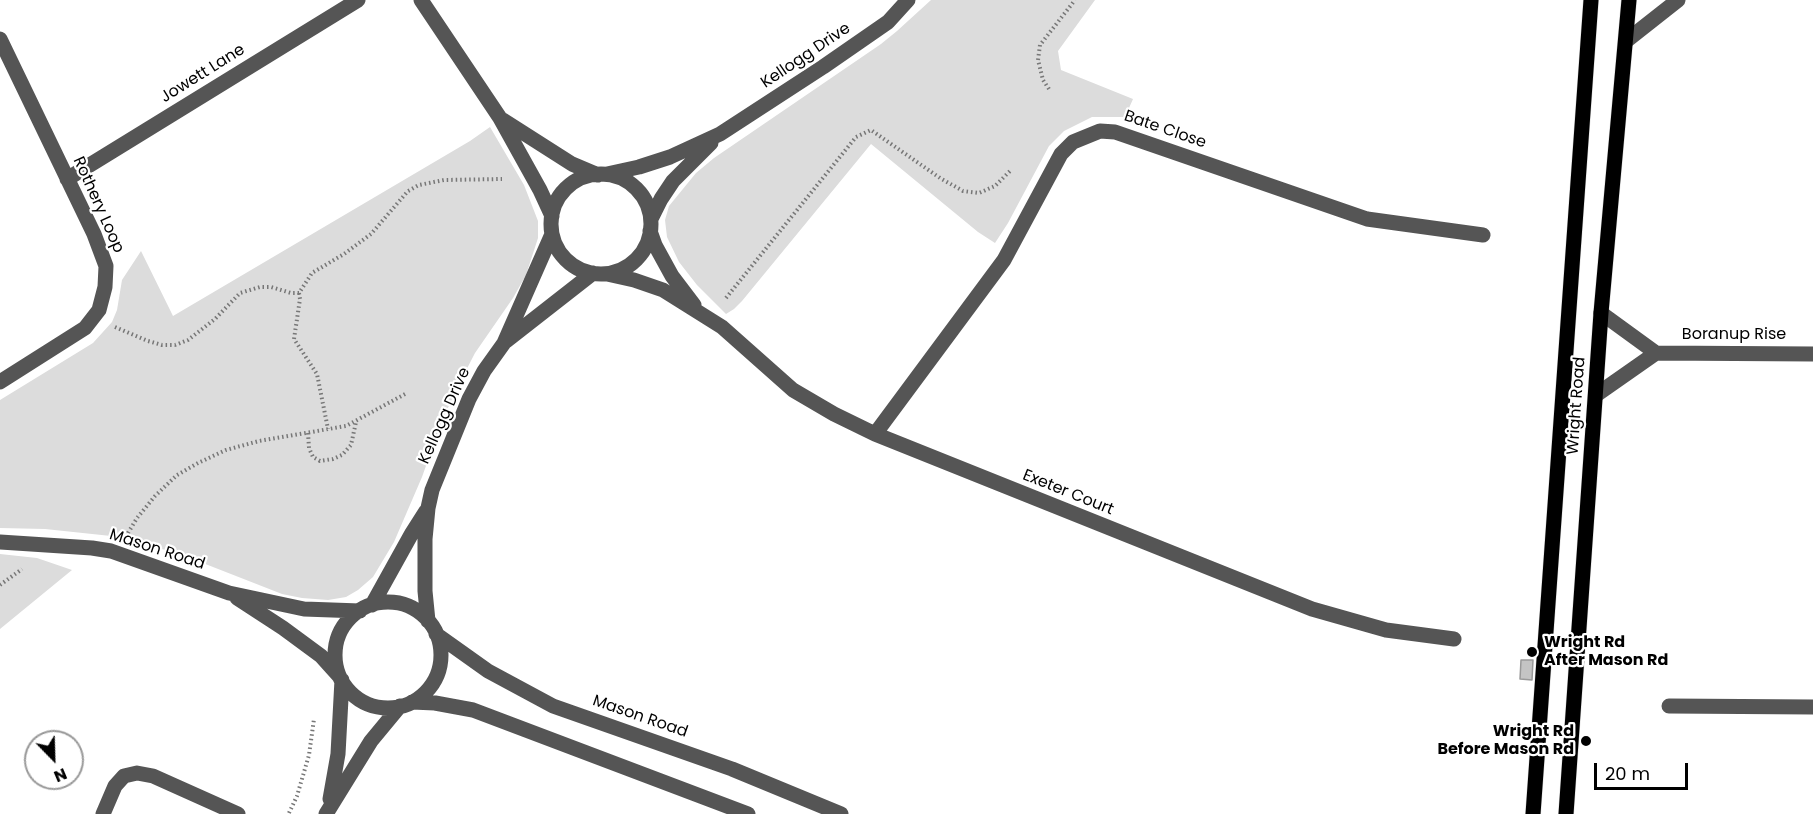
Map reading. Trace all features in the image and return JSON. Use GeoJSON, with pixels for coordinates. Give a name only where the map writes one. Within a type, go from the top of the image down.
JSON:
{"type":"FeatureCollection","features":[{"type":"Feature","properties":{"kind":"main road","name":"Wright Road"},"geometry":{"type":"LineString","coordinates":[[1533,814],[1591,0]]}},
{"type":"Feature","properties":{"kind":"main road","name":"Wright Road"},"geometry":{"type":"LineString","coordinates":[[1566,814],[1601,313],[1629,0]]}},
{"type":"Feature","properties":{"kind":"street","name":"Jowett Lane"},"geometry":{"type":"LineString","coordinates":[[67,179],[358,0]]}},
{"type":"Feature","properties":{"kind":"street"},"geometry":{"type":"LineString","coordinates":[[421,0],[500,118],[552,216]]}},
{"type":"Feature","properties":{"kind":"street","name":"Kellogg Drive"},"geometry":{"type":"LineString","coordinates":[[603,175],[670,157],[720,134],[824,67],[888,22],[908,0]]}},
{"type":"Feature","properties":{"kind":"street"},"geometry":{"type":"LineString","coordinates":[[1626,41],[1678,0]]}},
{"type":"Feature","properties":{"kind":"street","name":"Rothery Loop"},"geometry":{"type":"LineString","coordinates":[[0,39],[94,234],[106,266],[105,287],[99,310],[85,328],[0,382]]}},
{"type":"Feature","properties":{"kind":"street"},"geometry":{"type":"LineString","coordinates":[[500,118],[572,164],[603,175],[623,179],[637,189],[646,203],[651,225],[644,250],[622,269],[600,273],[579,269],[567,261],[557,248],[552,234],[552,216],[564,191],[576,181],[590,175],[603,175]]}},
{"type":"Feature","properties":{"kind":"street","name":"Bate Close"},"geometry":{"type":"LineString","coordinates":[[876,434],[1005,260],[1061,154],[1073,142],[1100,131],[1115,132],[1367,219],[1483,235]]}},
{"type":"Feature","properties":{"kind":"street","name":"Kellogg Drive"},"geometry":{"type":"LineString","coordinates":[[651,225],[661,199],[673,181],[720,134]]}},
{"type":"Feature","properties":{"kind":"street","name":"Exeter Court"},"geometry":{"type":"LineString","coordinates":[[651,225],[655,245],[672,276],[700,313]]}},
{"type":"Feature","properties":{"kind":"street","name":"Kellogg Drive"},"geometry":{"type":"LineString","coordinates":[[432,628],[424,570],[428,508],[432,490],[469,399],[484,371],[504,343],[552,234]]}},
{"type":"Feature","properties":{"kind":"street","name":"Kellogg Drive"},"geometry":{"type":"LineString","coordinates":[[504,343],[600,273]]}},
{"type":"Feature","properties":{"kind":"street","name":"Exeter Court"},"geometry":{"type":"LineString","coordinates":[[600,273],[634,280],[663,290],[722,327],[794,390],[834,414],[876,434],[1312,609],[1386,630],[1454,639]]}},
{"type":"Feature","properties":{"kind":"street"},"geometry":{"type":"LineString","coordinates":[[1596,394],[1656,353],[1601,313]]}},
{"type":"Feature","properties":{"kind":"street","name":"Boranup Rise"},"geometry":{"type":"LineString","coordinates":[[1656,353],[1813,354]]}},
{"type":"Feature","properties":{"kind":"street","name":"Kellogg Drive"},"geometry":{"type":"LineString","coordinates":[[366,608],[428,508]]}},
{"type":"Feature","properties":{"kind":"street","name":"Mason Road"},"geometry":{"type":"LineString","coordinates":[[0,542],[111,551],[229,593],[304,609],[366,608]]}},
{"type":"Feature","properties":{"kind":"street","name":"Mason Road"},"geometry":{"type":"LineString","coordinates":[[229,593],[275,622],[321,656],[341,679]]}},
{"type":"Feature","properties":{"kind":"street"},"geometry":{"type":"LineString","coordinates":[[327,811],[371,741],[406,704],[427,690],[437,673],[441,653],[432,628],[409,607],[385,602],[366,608],[344,625],[336,645],[336,667],[341,679],[354,695],[371,705],[390,708],[406,704],[435,703],[474,710],[748,814]]}},
{"type":"Feature","properties":{"kind":"street","name":"Mason Road"},"geometry":{"type":"LineString","coordinates":[[432,628],[488,671],[553,706],[732,768],[842,814]]}},
{"type":"Feature","properties":{"kind":"street"},"geometry":{"type":"LineString","coordinates":[[327,811],[338,754],[341,679]]}},
{"type":"Feature","properties":{"kind":"street"},"geometry":{"type":"LineString","coordinates":[[1669,706],[1813,706]]}},
{"type":"Feature","properties":{"kind":"street"},"geometry":{"type":"LineString","coordinates":[[103,814],[115,786],[124,776],[137,773],[153,776],[238,814]]}},
{"type":"Feature","properties":{"kind":"path"},"geometry":{"type":"LineString","coordinates":[[1048,89],[1038,60],[1040,45],[1075,0]]}},
{"type":"Feature","properties":{"kind":"path"},"geometry":{"type":"LineString","coordinates":[[726,298],[856,137],[871,130],[963,191],[979,193],[995,186],[1010,171]]}},
{"type":"Feature","properties":{"kind":"path"},"geometry":{"type":"LineString","coordinates":[[328,429],[317,374],[294,339],[299,293],[312,273],[365,239],[381,224],[408,191],[418,185],[444,180],[502,179]]}},
{"type":"Feature","properties":{"kind":"path"},"geometry":{"type":"LineString","coordinates":[[115,327],[148,341],[162,345],[175,345],[202,331],[240,293],[260,287],[271,287],[299,293]]}},
{"type":"Feature","properties":{"kind":"path"},"geometry":{"type":"LineString","coordinates":[[128,534],[137,518],[155,496],[177,476],[198,463],[226,450],[259,441],[346,426],[407,393]]}},
{"type":"Feature","properties":{"kind":"path"},"geometry":{"type":"LineString","coordinates":[[308,433],[309,448],[314,457],[320,461],[333,459],[342,455],[351,445],[356,421]]}},
{"type":"Feature","properties":{"kind":"path"},"geometry":{"type":"LineString","coordinates":[[0,585],[22,569]]}},
{"type":"Feature","properties":{"kind":"path"},"geometry":{"type":"LineString","coordinates":[[289,813],[297,796],[309,754],[314,719]]}},
{"type":"Feature","properties":{"kind":"shaded area"},"geometry":{"type":"Polygon","coordinates":[[[931,0],[1095,0],[1058,51],[1061,70],[1133,99],[1125,117],[1092,117],[1064,131],[1049,146],[995,243],[978,232],[871,144],[742,301],[726,314],[697,285],[679,262],[667,237],[665,220],[669,206],[696,173],[714,158],[881,44],[931,0]]]}},
{"type":"Feature","properties":{"kind":"shaded area"},"geometry":{"type":"Polygon","coordinates":[[[490,127],[524,185],[538,221],[538,238],[526,275],[475,353],[458,386],[394,542],[373,577],[358,590],[346,597],[328,600],[302,598],[282,594],[190,558],[137,541],[45,529],[0,528],[0,400],[93,343],[112,322],[117,310],[122,280],[141,251],[173,316],[490,127]]]}},
{"type":"Feature","properties":{"kind":"shaded area"},"geometry":{"type":"Polygon","coordinates":[[[0,554],[37,558],[72,570],[0,629],[0,554]]]}},
{"type":"Feature","properties":{"kind":"building"},"geometry":{"type":"Polygon","coordinates":[[[1521,660],[1533,660],[1532,680],[1520,679],[1521,660]]]}},
{"type":"Feature","properties":{"kind":"place","name":"Wright Rd After Mason Rd"},"geometry":{"type":"Point","coordinates":[1532,652]}},
{"type":"Feature","properties":{"kind":"place","name":"Wright Rd Before Mason Rd"},"geometry":{"type":"Point","coordinates":[1586,741]}}]}
